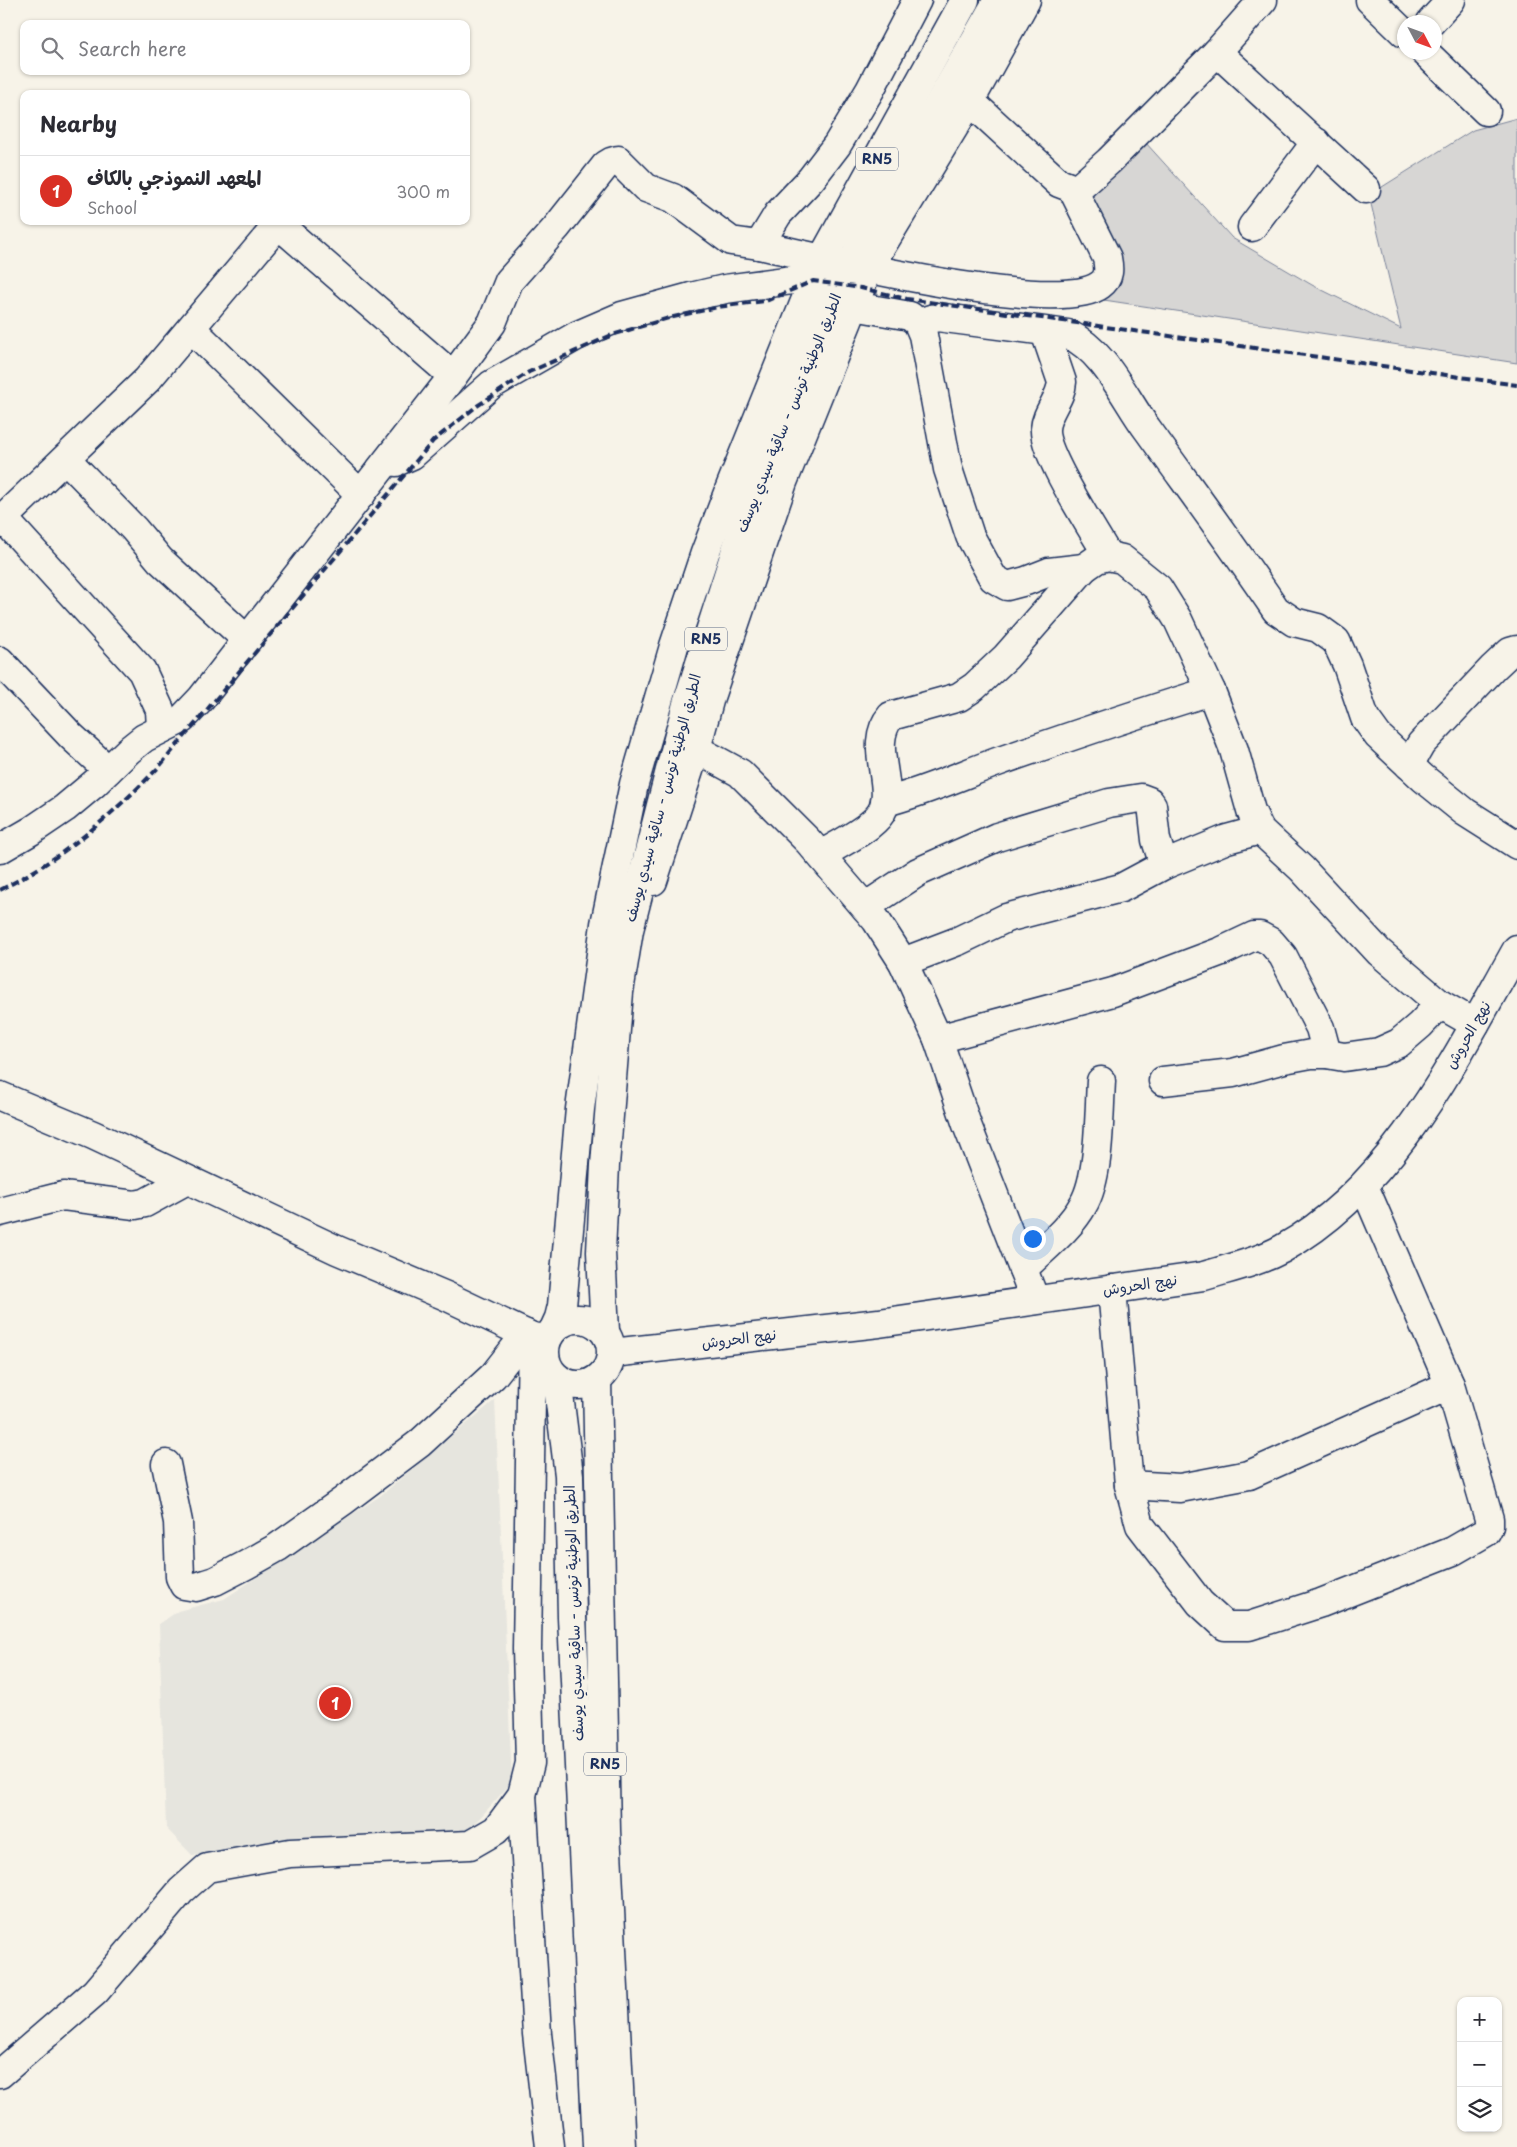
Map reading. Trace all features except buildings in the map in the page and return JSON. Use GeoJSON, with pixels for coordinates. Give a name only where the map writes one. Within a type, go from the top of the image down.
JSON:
{"type":"FeatureCollection","features":[{"type":"Feature","properties":{"kind":"street"},"geometry":{"type":"LineString","coordinates":[[759,245],[778,214],[811,179],[837,146],[870,90],[917,0]]}},
{"type":"Feature","properties":{"kind":"street","name":"الطريق الوطنية تونس - ساقية سيدي يوسف"},"geometry":{"type":"LineString","coordinates":[[540,1335],[559,1318],[564,1296],[580,1109],[605,924],[634,784],[672,655],[705,553],[826,288],[965,0]]}},
{"type":"Feature","properties":{"kind":"street","name":"الطريق الوطنية تونس - ساقية سيدي يوسف"},"geometry":{"type":"LineString","coordinates":[[608,1342],[602,1252],[605,1165],[619,992],[629,930],[686,704],[715,611],[826,288],[857,268],[875,216],[998,0]]}},
{"type":"Feature","properties":{"kind":"street"},"geometry":{"type":"LineString","coordinates":[[382,467],[412,455],[491,385],[578,335],[622,316],[725,289],[826,288],[857,268],[970,101],[1026,0]]}},
{"type":"Feature","properties":{"kind":"street"},"geometry":{"type":"LineString","coordinates":[[970,101],[1059,183],[1072,188],[1080,187],[1109,161],[1216,52],[1263,0]]}},
{"type":"Feature","properties":{"kind":"street"},"geometry":{"type":"LineString","coordinates":[[1370,0],[1397,26]]}},
{"type":"Feature","properties":{"kind":"street"},"geometry":{"type":"LineString","coordinates":[[1437,15],[1451,0]]}},
{"type":"Feature","properties":{"kind":"street"},"geometry":{"type":"LineString","coordinates":[[1216,52],[1366,190]]}},
{"type":"Feature","properties":{"kind":"street"},"geometry":{"type":"LineString","coordinates":[[1433,60],[1486,111]]}},
{"type":"Feature","properties":{"kind":"street"},"geometry":{"type":"LineString","coordinates":[[1252,227],[1316,142]]}},
{"type":"Feature","properties":{"kind":"street"},"geometry":{"type":"LineString","coordinates":[[0,849],[32,831],[64,808],[129,750],[161,728],[182,719],[195,706],[453,376],[492,323],[509,281],[611,162],[618,160],[638,183],[673,198],[731,241],[759,245],[826,288],[910,316],[918,323],[926,346],[948,469],[970,536],[988,571],[993,578],[1006,586],[1049,572],[1084,568]]}},
{"type":"Feature","properties":{"kind":"street"},"geometry":{"type":"LineString","coordinates":[[857,268],[1021,294],[1083,293],[1101,285],[1108,276],[1109,269],[1107,258],[1072,188]]}},
{"type":"Feature","properties":{"kind":"street"},"geometry":{"type":"LineString","coordinates":[[161,728],[160,710],[142,670],[2,520],[147,380],[278,225]]}},
{"type":"Feature","properties":{"kind":"street"},"geometry":{"type":"LineString","coordinates":[[282,225],[453,376]]}},
{"type":"Feature","properties":{"kind":"street"},"geometry":{"type":"LineString","coordinates":[[629,930],[650,889],[696,750],[710,697],[784,482],[826,288]]}},
{"type":"Feature","properties":{"kind":"street"},"geometry":{"type":"LineString","coordinates":[[918,323],[937,317],[1068,334],[1079,339],[1109,371],[1146,429],[1195,493],[1276,610],[1294,622],[1318,628],[1329,634],[1336,641],[1347,665],[1365,718],[1378,736],[1465,812],[1517,845]]}},
{"type":"Feature","properties":{"kind":"street"},"geometry":{"type":"LineString","coordinates":[[192,329],[361,495]]}},
{"type":"Feature","properties":{"kind":"street"},"geometry":{"type":"LineString","coordinates":[[1045,332],[1062,382],[1046,421],[1045,435],[1065,482],[1108,556]]}},
{"type":"Feature","properties":{"kind":"street"},"geometry":{"type":"LineString","coordinates":[[66,458],[134,529],[160,560],[198,593],[246,640]]}},
{"type":"Feature","properties":{"kind":"street"},"geometry":{"type":"LineString","coordinates":[[820,855],[867,826],[880,814],[885,802],[886,790],[881,764],[882,734],[886,721],[891,716],[959,698],[974,687],[1006,657],[1084,568],[1097,558],[1108,556],[1122,559],[1158,588],[1178,620],[1211,692],[1234,750],[1251,811],[1260,830],[1302,869],[1379,952],[1440,1004],[1475,1024]]}},
{"type":"Feature","properties":{"kind":"street"},"geometry":{"type":"LineString","coordinates":[[1409,765],[1421,744],[1510,652],[1517,650]]}},
{"type":"Feature","properties":{"kind":"street"},"geometry":{"type":"LineString","coordinates":[[0,661],[71,736],[108,770]]}},
{"type":"Feature","properties":{"kind":"street"},"geometry":{"type":"LineString","coordinates":[[885,802],[934,788],[969,772],[1114,721],[1211,692]]}},
{"type":"Feature","properties":{"kind":"street"},"geometry":{"type":"LineString","coordinates":[[696,750],[740,772],[820,855],[876,920],[902,962],[938,1039],[967,1125],[1035,1300]]}},
{"type":"Feature","properties":{"kind":"street"},"geometry":{"type":"LineString","coordinates":[[864,907],[918,872],[997,837],[1109,803],[1141,798],[1149,801],[1152,805],[1156,840],[1164,865]]}},
{"type":"Feature","properties":{"kind":"street"},"geometry":{"type":"LineString","coordinates":[[902,962],[958,941],[1006,918],[1121,888],[1164,865],[1227,840],[1260,830]]}},
{"type":"Feature","properties":{"kind":"street"},"geometry":{"type":"LineString","coordinates":[[938,1039],[1113,992],[1222,951],[1254,936],[1266,939],[1283,956],[1320,1028],[1327,1054]]}},
{"type":"Feature","properties":{"kind":"street","name":"نهج الحروش"},"geometry":{"type":"LineString","coordinates":[[608,1342],[879,1323],[1204,1276],[1253,1262],[1282,1250],[1326,1222],[1364,1186],[1394,1151],[1449,1069],[1517,950]]}},
{"type":"Feature","properties":{"kind":"street"},"geometry":{"type":"LineString","coordinates":[[1163,1081],[1233,1073],[1284,1058],[1327,1054],[1344,1057],[1379,1052],[1399,1043],[1440,1004]]}},
{"type":"Feature","properties":{"kind":"street"},"geometry":{"type":"LineString","coordinates":[[1022,1269],[1060,1233],[1083,1205],[1091,1184],[1096,1150],[1101,1081]]}},
{"type":"Feature","properties":{"kind":"street"},"geometry":{"type":"LineString","coordinates":[[0,1096],[93,1135],[187,1180],[540,1335]]}},
{"type":"Feature","properties":{"kind":"street"},"geometry":{"type":"LineString","coordinates":[[0,1212],[63,1196],[135,1205],[145,1203],[187,1180]]}},
{"type":"Feature","properties":{"kind":"street"},"geometry":{"type":"LineString","coordinates":[[1112,1289],[1129,1485],[1140,1524],[1200,1603],[1226,1626],[1249,1626],[1322,1603],[1453,1551],[1486,1532],[1489,1526],[1489,1519],[1450,1385],[1364,1186]]}},
{"type":"Feature","properties":{"kind":"street"},"geometry":{"type":"LineString","coordinates":[[166,1464],[178,1522],[180,1577],[184,1585],[196,1587],[215,1581],[278,1547],[420,1443],[540,1335],[563,1322],[574,1319],[585,1320],[596,1324],[608,1342]]}},
{"type":"Feature","properties":{"kind":"street"},"geometry":{"type":"LineString","coordinates":[[540,1335],[527,1649],[530,1763],[522,1794],[537,2034],[550,2147]]}},
{"type":"Feature","properties":{"kind":"street","name":"RN5"},"geometry":{"type":"LineString","coordinates":[[540,1335],[548,1368],[558,1379]]}},
{"type":"Feature","properties":{"kind":"street","name":"RN5"},"geometry":{"type":"LineString","coordinates":[[597,1380],[607,1368],[608,1342]]}},
{"type":"Feature","properties":{"kind":"street"},"geometry":{"type":"LineString","coordinates":[[558,1379],[567,1384],[577,1386],[588,1385],[597,1380]]}},
{"type":"Feature","properties":{"kind":"street","name":"الطريق الوطنية تونس - ساقية سيدي يوسف"},"geometry":{"type":"LineString","coordinates":[[558,1379],[569,1475],[572,1617],[597,2147]]}},
{"type":"Feature","properties":{"kind":"street","name":"الطريق الوطنية تونس - ساقية سيدي يوسف"},"geometry":{"type":"LineString","coordinates":[[597,1380],[606,1831],[622,2147]]}},
{"type":"Feature","properties":{"kind":"street"},"geometry":{"type":"LineString","coordinates":[[1129,1485],[1180,1488],[1250,1475],[1450,1385]]}},
{"type":"Feature","properties":{"kind":"street"},"geometry":{"type":"LineString","coordinates":[[0,2074],[95,1992],[181,1891],[207,1868],[290,1853],[470,1845],[496,1830],[522,1794]]}},
{"type":"Feature","properties":{"kind":"shaded area"},"geometry":{"type":"Polygon","coordinates":[[[1517,118],[1517,363],[1104,300],[1112,283],[1069,206],[1145,142],[1232,238],[1312,285],[1401,329],[1371,204],[1382,187],[1473,130],[1517,118]]]}},
{"type":"Feature","properties":{"kind":"shaded area"},"geometry":{"type":"Polygon","coordinates":[[[495,1400],[512,1782],[468,1831],[268,1841],[268,1856],[192,1855],[166,1828],[159,1624],[178,1611],[224,1599],[380,1496],[495,1400]]]}},
{"type":"Feature","properties":{"kind":"railway"},"geometry":{"type":"LineString","coordinates":[[0,890],[45,864],[84,836],[158,768],[433,441],[477,406],[529,372],[612,335],[669,318],[718,307],[766,301],[813,281],[861,288],[907,299],[1517,385]]}},
{"type":"Feature","properties":{"kind":"place","name":"المعهد النموذجي بالكاف"},"geometry":{"type":"Point","coordinates":[335,1703]}}]}
